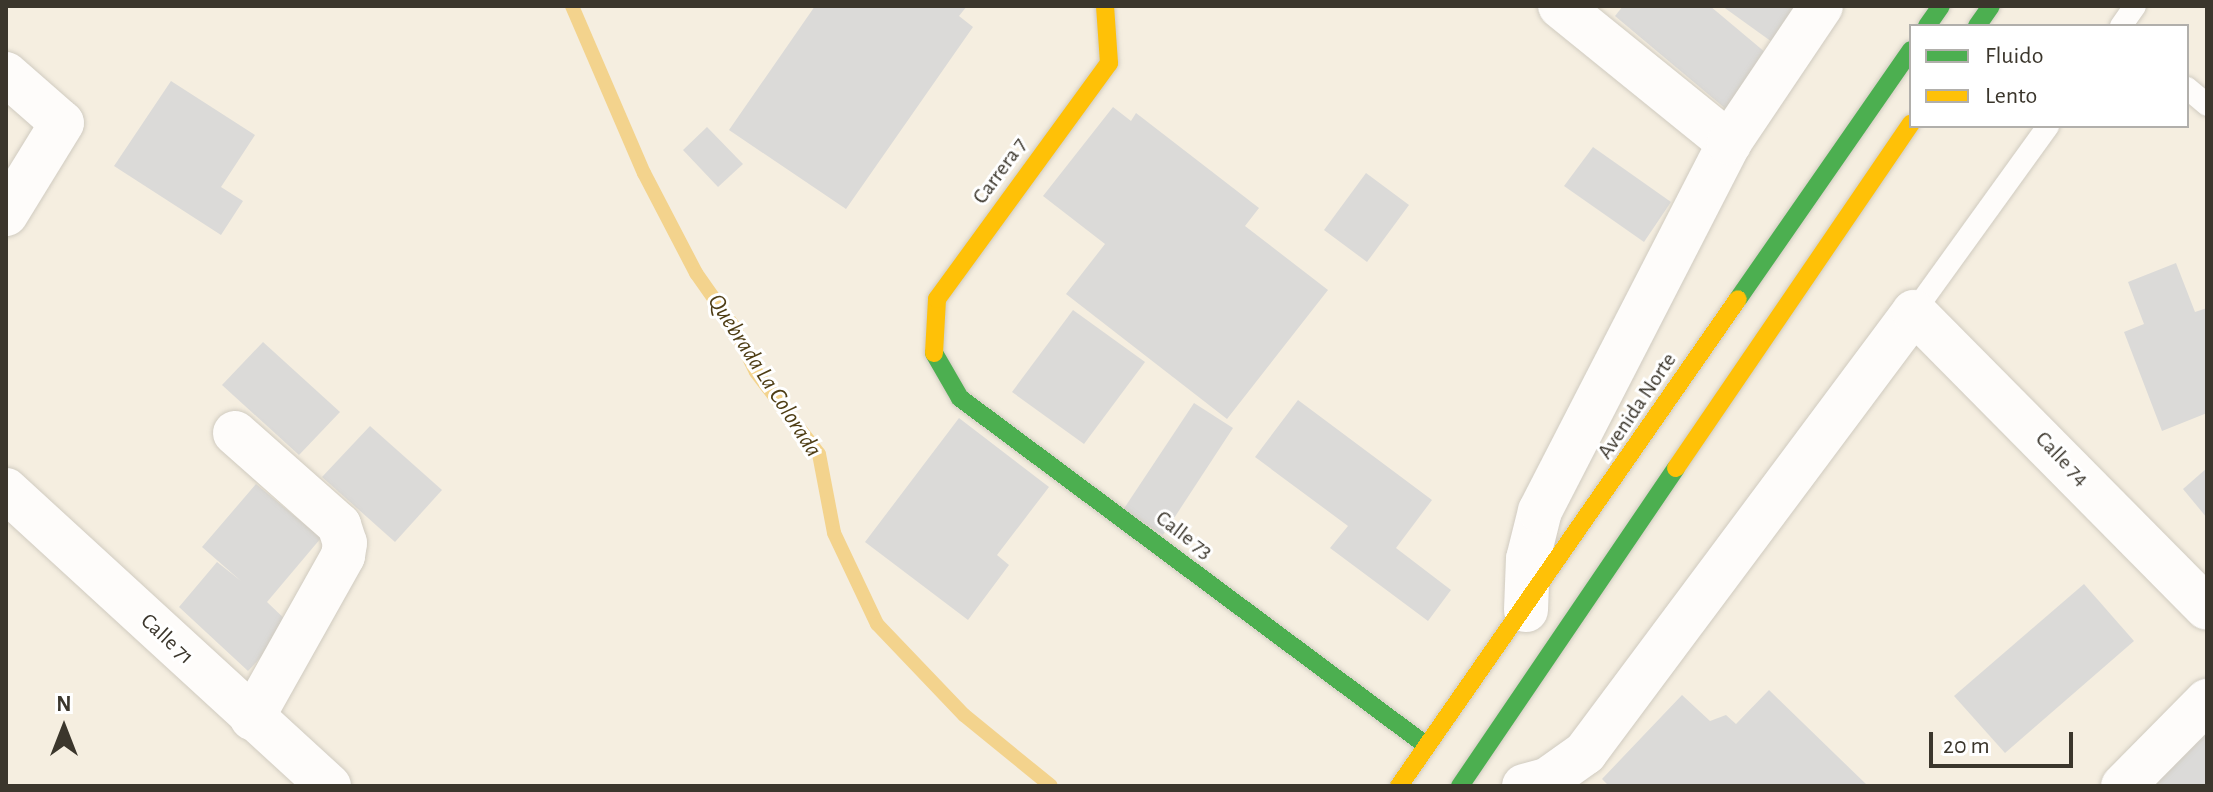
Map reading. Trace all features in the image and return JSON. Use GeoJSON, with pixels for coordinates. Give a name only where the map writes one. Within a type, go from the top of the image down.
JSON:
{"type":"FeatureCollection","features":[{"type":"Feature","properties":{"kind":"main road"},"geometry":{"type":"LineString","coordinates":[[1928,24],[1941,6]]}},
{"type":"Feature","properties":{"kind":"main road"},"geometry":{"type":"LineString","coordinates":[[1978,24],[1991,6]]}},
{"type":"Feature","properties":{"kind":"main road","name":"Carrera 7"},"geometry":{"type":"LineString","coordinates":[[931,347],[937,299],[1109,63],[1108,15]]}},
{"type":"Feature","properties":{"kind":"main road","name":"Avenida Norte"},"geometry":{"type":"LineString","coordinates":[[1399,786],[1526,610],[1909,53]]}},
{"type":"Feature","properties":{"kind":"main road"},"geometry":{"type":"LineString","coordinates":[[1460,786],[1909,126]]}},
{"type":"Feature","properties":{"kind":"main road","name":"Calle 73"},"geometry":{"type":"LineString","coordinates":[[931,347],[960,398],[1427,746]]}},
{"type":"Feature","properties":{"kind":"street"},"geometry":{"type":"LineString","coordinates":[[1560,6],[1729,143]]}},
{"type":"Feature","properties":{"kind":"street"},"geometry":{"type":"LineString","coordinates":[[1526,610],[1528,559],[1540,511],[1729,143],[1821,6]]}},
{"type":"Feature","properties":{"kind":"street"},"geometry":{"type":"LineString","coordinates":[[6,74],[62,123],[6,214]]}},
{"type":"Feature","properties":{"kind":"street"},"geometry":{"type":"LineString","coordinates":[[1524,786],[1547,780],[1585,753],[1914,312]]}},
{"type":"Feature","properties":{"kind":"street","name":"Calle 74"},"geometry":{"type":"LineString","coordinates":[[1914,312],[2207,608]]}},
{"type":"Feature","properties":{"kind":"street"},"geometry":{"type":"LineString","coordinates":[[235,433],[339,525],[345,543],[343,556],[252,718]]}},
{"type":"Feature","properties":{"kind":"street","name":"Calle 71"},"geometry":{"type":"LineString","coordinates":[[6,490],[329,786]]}},
{"type":"Feature","properties":{"kind":"street"},"geometry":{"type":"LineString","coordinates":[[2123,786],[2207,701]]}},
{"type":"Feature","properties":{"kind":"lane"},"geometry":{"type":"LineString","coordinates":[[2122,24],[2135,6]]}},
{"type":"Feature","properties":{"kind":"lane"},"geometry":{"type":"LineString","coordinates":[[2189,90],[2207,105]]}},
{"type":"Feature","properties":{"kind":"lane"},"geometry":{"type":"LineString","coordinates":[[1914,312],[2047,128]]}},
{"type":"Feature","properties":{"kind":"building"},"geometry":{"type":"Polygon","coordinates":[[[815,6],[967,6],[959,16],[973,27],[846,209],[729,130],[815,6]]]}},
{"type":"Feature","properties":{"kind":"building"},"geometry":{"type":"Polygon","coordinates":[[[1623,6],[1710,6],[1772,58],[1727,110],[1615,16],[1623,6]]]}},
{"type":"Feature","properties":{"kind":"building"},"geometry":{"type":"Polygon","coordinates":[[[1722,6],[1804,6],[1779,47],[1722,6]]]}},
{"type":"Feature","properties":{"kind":"building"},"geometry":{"type":"Polygon","coordinates":[[[171,81],[255,135],[221,187],[243,201],[221,235],[114,166],[171,81]]]}},
{"type":"Feature","properties":{"kind":"building"},"geometry":{"type":"Polygon","coordinates":[[[1113,107],[1131,121],[1136,113],[1259,208],[1245,226],[1328,290],[1227,419],[1066,294],[1105,244],[1043,196],[1113,107]]]}},
{"type":"Feature","properties":{"kind":"building"},"geometry":{"type":"Polygon","coordinates":[[[707,127],[743,164],[718,187],[683,150],[707,127]]]}},
{"type":"Feature","properties":{"kind":"building"},"geometry":{"type":"Polygon","coordinates":[[[1593,147],[1671,202],[1644,242],[1564,186],[1593,147]]]}},
{"type":"Feature","properties":{"kind":"building"},"geometry":{"type":"Polygon","coordinates":[[[1366,173],[1409,205],[1367,262],[1324,230],[1366,173]]]}},
{"type":"Feature","properties":{"kind":"building"},"geometry":{"type":"Polygon","coordinates":[[[2176,263],[2195,312],[2207,308],[2207,413],[2162,431],[2124,332],[2144,324],[2128,282],[2176,263]]]}},
{"type":"Feature","properties":{"kind":"building"},"geometry":{"type":"Polygon","coordinates":[[[1073,310],[1145,362],[1084,444],[1012,392],[1073,310]]]}},
{"type":"Feature","properties":{"kind":"building"},"geometry":{"type":"Polygon","coordinates":[[[263,342],[340,412],[299,455],[222,385],[263,342]]]}},
{"type":"Feature","properties":{"kind":"building"},"geometry":{"type":"Polygon","coordinates":[[[1298,400],[1432,500],[1396,548],[1451,590],[1428,621],[1330,548],[1348,526],[1255,457],[1298,400]]]}},
{"type":"Feature","properties":{"kind":"building"},"geometry":{"type":"Polygon","coordinates":[[[1194,403],[1233,428],[1163,535],[1123,510],[1194,403]]]}},
{"type":"Feature","properties":{"kind":"building"},"geometry":{"type":"Polygon","coordinates":[[[959,418],[1049,487],[997,555],[1009,565],[968,620],[865,542],[959,418]]]}},
{"type":"Feature","properties":{"kind":"building"},"geometry":{"type":"Polygon","coordinates":[[[370,426],[442,490],[395,542],[322,477],[370,426]]]}},
{"type":"Feature","properties":{"kind":"building"},"geometry":{"type":"Polygon","coordinates":[[[2207,468],[2207,518],[2183,489],[2207,468]]]}},
{"type":"Feature","properties":{"kind":"building"},"geometry":{"type":"Polygon","coordinates":[[[256,484],[321,538],[267,602],[291,625],[248,671],[179,607],[217,562],[241,581],[202,547],[256,484]]]}},
{"type":"Feature","properties":{"kind":"building"},"geometry":{"type":"Polygon","coordinates":[[[2084,584],[2134,641],[2005,753],[1954,696],[2084,584]]]}},
{"type":"Feature","properties":{"kind":"building"},"geometry":{"type":"Polygon","coordinates":[[[1769,690],[1868,786],[1609,786],[1602,779],[1682,695],[1710,721],[1726,715],[1736,724],[1769,690]]]}},
{"type":"Feature","properties":{"kind":"building"},"geometry":{"type":"Polygon","coordinates":[[[2207,726],[2207,786],[2140,786],[2207,726]]]}},
{"type":"Feature","properties":{"kind":"waterway","name":"Quebrada La Colorada"},"geometry":{"type":"LineString","coordinates":[[572,6],[644,173],[696,273],[734,327],[756,372],[819,454],[834,533],[877,624],[964,715],[1051,786]]}},
{"type":"Feature","properties":{"kind":"traffic: fast"},"geometry":{"type":"LineString","coordinates":[[1928,24],[1941,6]]}},
{"type":"Feature","properties":{"kind":"traffic: fast"},"geometry":{"type":"LineString","coordinates":[[1978,24],[1991,6]]}},
{"type":"Feature","properties":{"kind":"traffic: fast"},"geometry":{"type":"LineString","coordinates":[[1738,299],[1909,53]]}},
{"type":"Feature","properties":{"kind":"traffic: fast"},"geometry":{"type":"LineString","coordinates":[[934,353],[960,398],[1427,746]]}},
{"type":"Feature","properties":{"kind":"traffic: fast"},"geometry":{"type":"LineString","coordinates":[[1460,786],[1676,468]]}},
{"type":"Feature","properties":{"kind":"traffic: slow"},"geometry":{"type":"LineString","coordinates":[[934,353],[937,299],[1109,63],[1105,6]]}},
{"type":"Feature","properties":{"kind":"traffic: slow"},"geometry":{"type":"LineString","coordinates":[[1676,468],[1909,126]]}},
{"type":"Feature","properties":{"kind":"traffic: slow"},"geometry":{"type":"LineString","coordinates":[[1399,786],[1738,299]]}}]}
